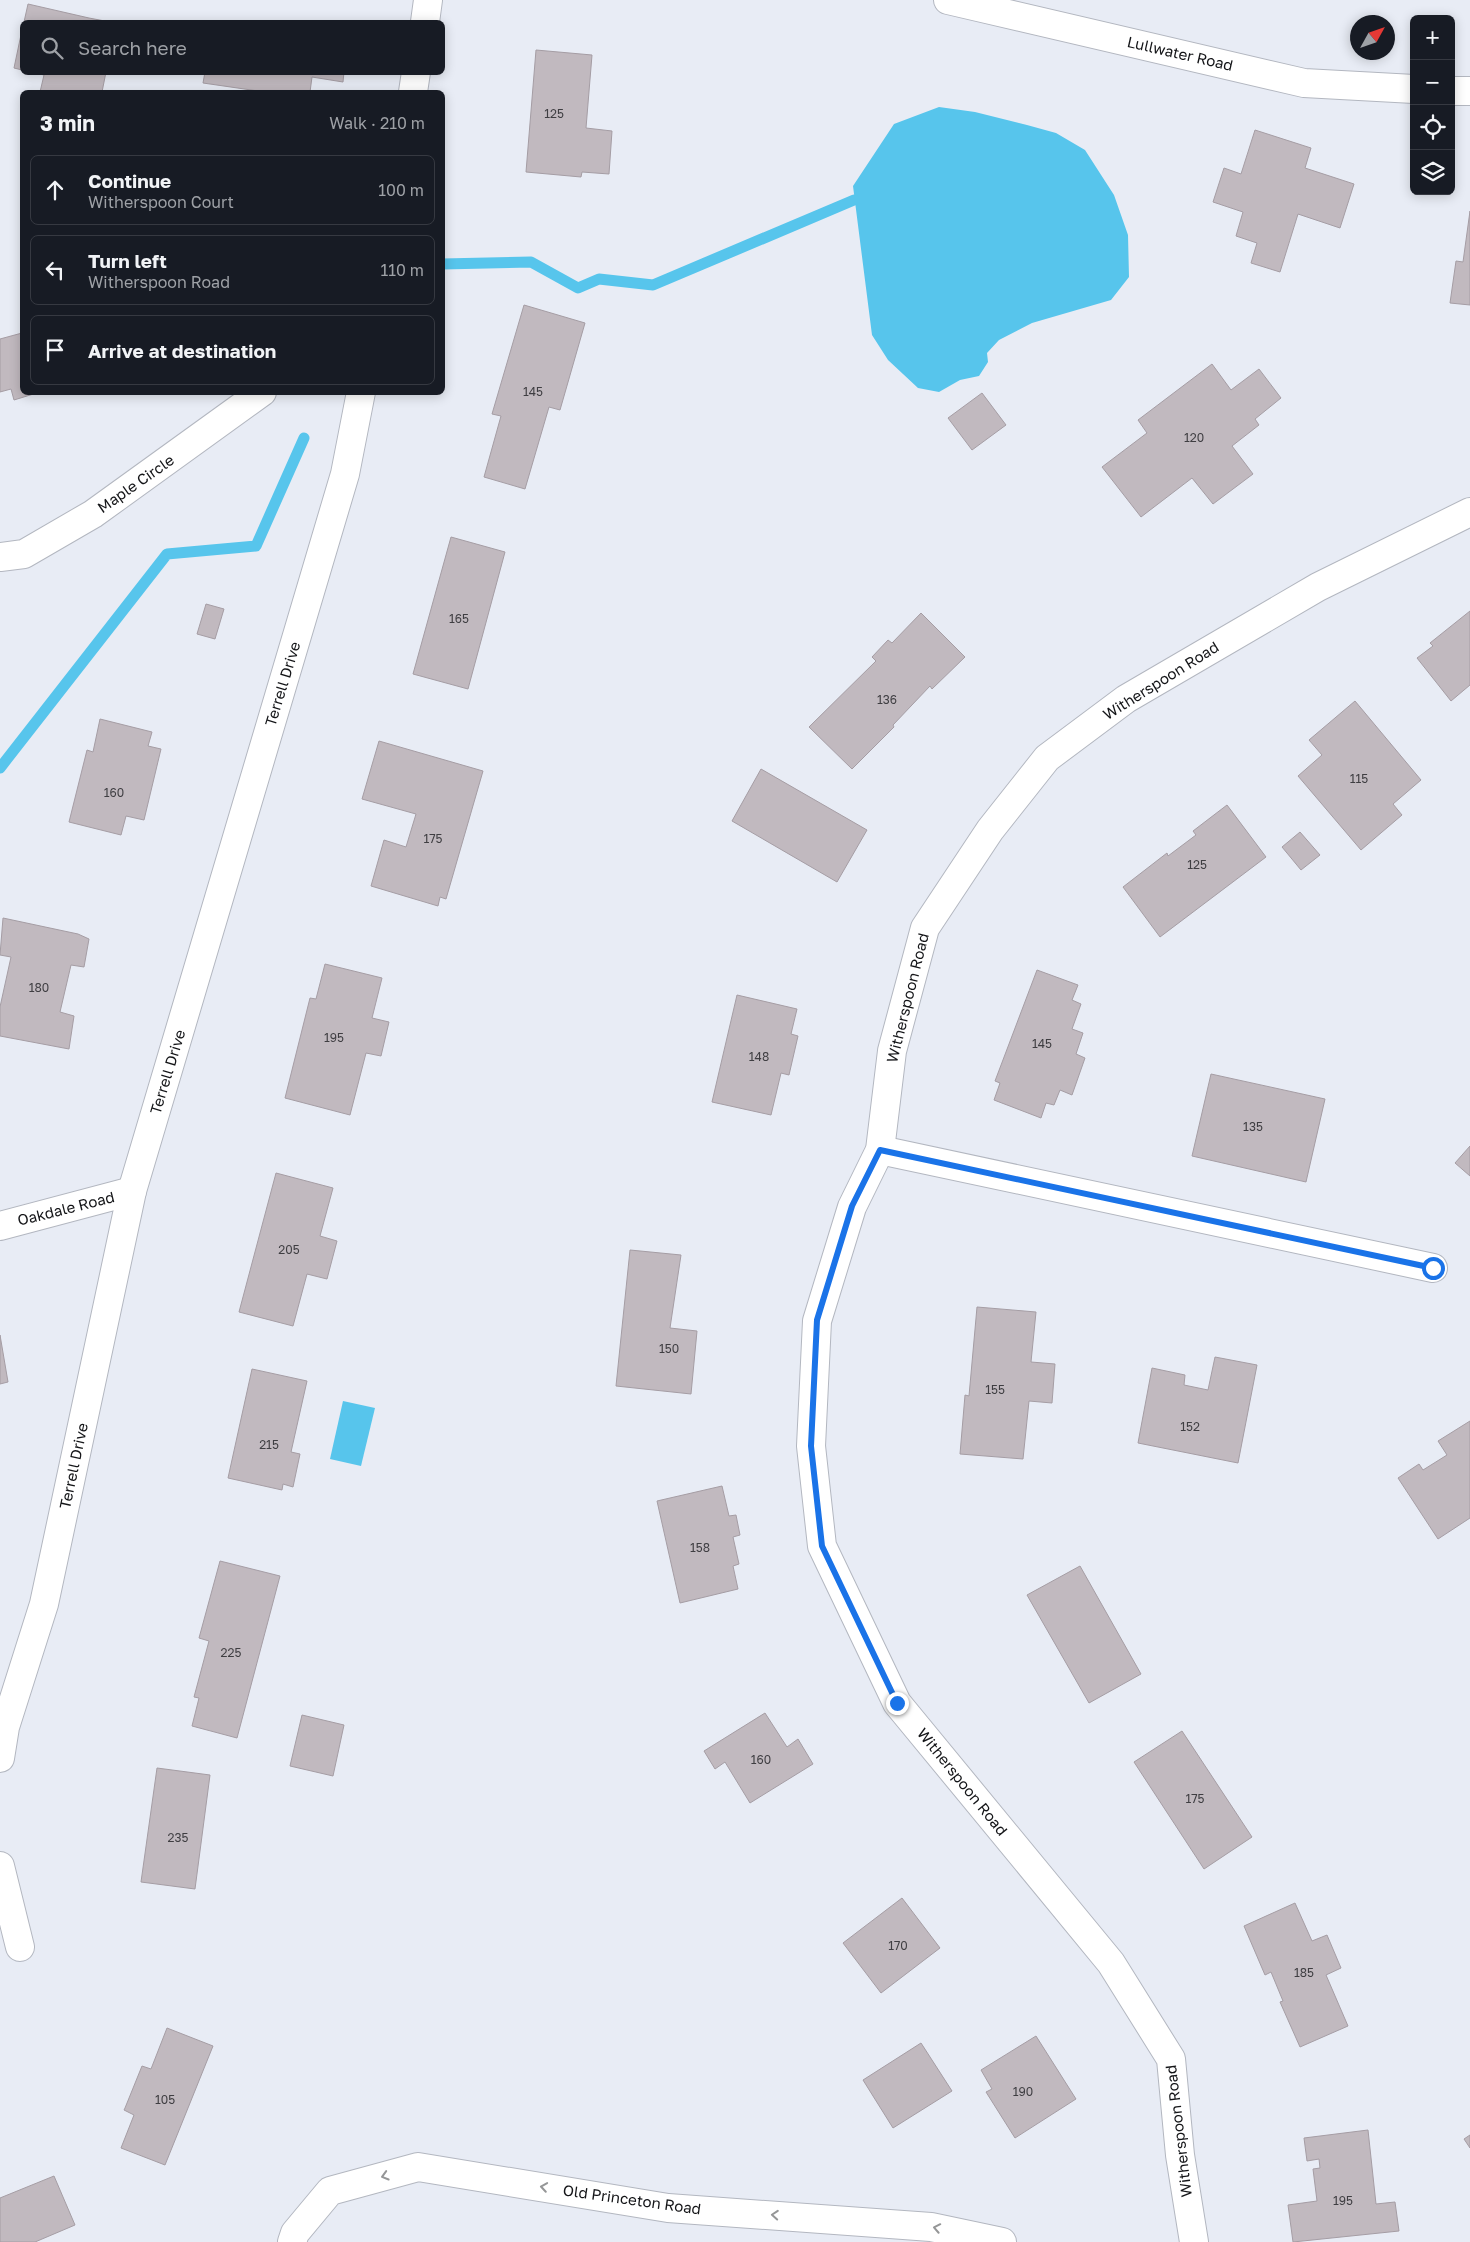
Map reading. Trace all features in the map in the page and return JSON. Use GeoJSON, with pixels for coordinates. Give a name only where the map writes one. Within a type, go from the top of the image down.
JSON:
{"type":"FeatureCollection","features":[{"type":"Feature","properties":{"kind":"street"},"geometry":{"type":"LineString","coordinates":[[425,20],[428,0]]}},
{"type":"Feature","properties":{"kind":"street","name":"Lullwater Road"},"geometry":{"type":"LineString","coordinates":[[948,0],[1304,83],[1410,89]]}},
{"type":"Feature","properties":{"kind":"street"},"geometry":{"type":"LineString","coordinates":[[413,90],[416,75]]}},
{"type":"Feature","properties":{"kind":"street"},"geometry":{"type":"LineString","coordinates":[[1455,91],[1470,91]]}},
{"type":"Feature","properties":{"kind":"street","name":"Maple Circle"},"geometry":{"type":"LineString","coordinates":[[0,557],[24,554],[92,514],[258,395]]}},
{"type":"Feature","properties":{"kind":"street","name":"Terrell Drive"},"geometry":{"type":"LineString","coordinates":[[0,1758],[5,1726],[44,1604],[132,1191],[345,474],[360,395]]}},
{"type":"Feature","properties":{"kind":"street","name":"Witherspoon Road"},"geometry":{"type":"LineString","coordinates":[[1194,2242],[1180,2155],[1171,2059],[1111,1963],[897,1703],[822,1546],[811,1446],[817,1320],[852,1206],[880,1150],[892,1051],[925,928],[990,830],[1047,758],[1126,699],[1318,587],[1470,512]]}},
{"type":"Feature","properties":{"kind":"street"},"geometry":{"type":"LineString","coordinates":[[880,1150],[1433,1268]]}},
{"type":"Feature","properties":{"kind":"street","name":"Oakdale Road"},"geometry":{"type":"LineString","coordinates":[[0,1226],[132,1191]]}},
{"type":"Feature","properties":{"kind":"street"},"geometry":{"type":"LineString","coordinates":[[0,1866],[20,1947]]}},
{"type":"Feature","properties":{"kind":"street","name":"Old Princeton Road"},"geometry":{"type":"LineString","coordinates":[[292,2242],[294,2234],[330,2191],[418,2167],[668,2208],[931,2227],[1002,2242]]}},
{"type":"Feature","properties":{"kind":"water"},"geometry":{"type":"Polygon","coordinates":[[[939,107],[975,112],[1056,133],[1085,150],[1114,195],[1128,235],[1129,277],[1111,300],[1032,323],[999,340],[987,353],[988,362],[979,376],[960,380],[939,392],[918,388],[888,360],[872,335],[853,186],[894,124],[939,107]]]}},
{"type":"Feature","properties":{"kind":"water"},"geometry":{"type":"Polygon","coordinates":[[[343,1401],[375,1408],[361,1466],[330,1459],[343,1401]]]}},
{"type":"Feature","properties":{"kind":"building"},"geometry":{"type":"Polygon","coordinates":[[[28,4],[100,20],[24,20],[28,4]]]}},
{"type":"Feature","properties":{"kind":"building"},"geometry":{"type":"Polygon","coordinates":[[[20,40],[20,70],[14,68],[20,40]]]}},
{"type":"Feature","properties":{"kind":"building"},"geometry":{"type":"Polygon","coordinates":[[[536,50],[592,55],[586,128],[612,131],[609,174],[582,172],[581,177],[526,172],[536,50]]]}},
{"type":"Feature","properties":{"kind":"building"},"geometry":{"type":"Polygon","coordinates":[[[44,75],[105,75],[102,90],[40,90],[44,75]]]}},
{"type":"Feature","properties":{"kind":"building"},"geometry":{"type":"Polygon","coordinates":[[[204,75],[344,75],[343,82],[312,77],[310,90],[251,90],[203,83],[204,75]]]}},
{"type":"Feature","properties":{"kind":"building"},"geometry":{"type":"Polygon","coordinates":[[[1255,130],[1311,148],[1305,168],[1354,184],[1340,228],[1298,214],[1280,272],[1251,263],[1257,243],[1236,236],[1243,212],[1213,202],[1224,168],[1241,174],[1255,130]]]}},
{"type":"Feature","properties":{"kind":"building"},"geometry":{"type":"Polygon","coordinates":[[[1470,211],[1470,305],[1450,303],[1456,261],[1463,262],[1470,211]]]}},
{"type":"Feature","properties":{"kind":"building"},"geometry":{"type":"Polygon","coordinates":[[[524,305],[585,323],[560,410],[549,407],[525,489],[484,477],[501,416],[492,414],[524,305]]]}},
{"type":"Feature","properties":{"kind":"building"},"geometry":{"type":"Polygon","coordinates":[[[20,334],[20,395],[30,395],[14,400],[11,389],[0,392],[0,339],[20,334]]]}},
{"type":"Feature","properties":{"kind":"building"},"geometry":{"type":"Polygon","coordinates":[[[1212,364],[1231,390],[1259,369],[1281,398],[1255,419],[1259,425],[1232,446],[1253,474],[1213,504],[1192,478],[1141,517],[1102,467],[1147,433],[1138,420],[1212,364]]]}},
{"type":"Feature","properties":{"kind":"building"},"geometry":{"type":"Polygon","coordinates":[[[982,393],[1006,425],[972,450],[948,418],[982,393]]]}},
{"type":"Feature","properties":{"kind":"building"},"geometry":{"type":"Polygon","coordinates":[[[451,537],[505,552],[468,689],[413,674],[451,537]]]}},
{"type":"Feature","properties":{"kind":"building"},"geometry":{"type":"Polygon","coordinates":[[[206,604],[224,609],[215,639],[197,634],[206,604]]]}},
{"type":"Feature","properties":{"kind":"building"},"geometry":{"type":"Polygon","coordinates":[[[1470,611],[1470,685],[1451,701],[1417,658],[1433,646],[1430,643],[1470,611]]]}},
{"type":"Feature","properties":{"kind":"building"},"geometry":{"type":"Polygon","coordinates":[[[921,613],[965,657],[932,689],[930,686],[893,725],[894,727],[852,769],[809,727],[876,661],[872,657],[888,640],[892,643],[921,613]]]}},
{"type":"Feature","properties":{"kind":"building"},"geometry":{"type":"Polygon","coordinates":[[[1355,701],[1421,780],[1393,804],[1402,815],[1361,850],[1298,776],[1322,755],[1309,740],[1355,701]]]}},
{"type":"Feature","properties":{"kind":"building"},"geometry":{"type":"Polygon","coordinates":[[[100,719],[152,732],[148,746],[161,749],[144,820],[126,816],[121,835],[69,822],[87,750],[93,752],[100,719]]]}},
{"type":"Feature","properties":{"kind":"building"},"geometry":{"type":"Polygon","coordinates":[[[379,741],[483,771],[446,899],[440,897],[438,906],[371,886],[384,840],[406,847],[416,814],[362,799],[379,741]]]}},
{"type":"Feature","properties":{"kind":"building"},"geometry":{"type":"Polygon","coordinates":[[[761,769],[867,830],[837,882],[732,821],[761,769]]]}},
{"type":"Feature","properties":{"kind":"building"},"geometry":{"type":"Polygon","coordinates":[[[1227,805],[1266,857],[1160,937],[1123,887],[1167,853],[1168,856],[1196,835],[1193,831],[1227,805]]]}},
{"type":"Feature","properties":{"kind":"building"},"geometry":{"type":"Polygon","coordinates":[[[1300,832],[1320,855],[1301,870],[1282,847],[1300,832]]]}},
{"type":"Feature","properties":{"kind":"building"},"geometry":{"type":"Polygon","coordinates":[[[3,918],[78,934],[89,939],[84,967],[71,965],[60,1012],[74,1016],[69,1049],[0,1036],[0,1007],[11,957],[0,955],[3,918]]]}},
{"type":"Feature","properties":{"kind":"building"},"geometry":{"type":"Polygon","coordinates":[[[325,964],[382,978],[372,1018],[389,1022],[381,1056],[366,1053],[350,1115],[285,1098],[310,998],[316,999],[325,964]]]}},
{"type":"Feature","properties":{"kind":"building"},"geometry":{"type":"Polygon","coordinates":[[[1037,970],[1078,985],[1072,1000],[1081,1004],[1072,1029],[1083,1033],[1076,1054],[1085,1058],[1072,1095],[1060,1090],[1054,1105],[1046,1103],[1041,1118],[994,1100],[1000,1083],[995,1081],[1037,970]]]}},
{"type":"Feature","properties":{"kind":"building"},"geometry":{"type":"Polygon","coordinates":[[[737,995],[797,1009],[791,1034],[798,1036],[789,1075],[781,1073],[771,1115],[712,1102],[737,995]]]}},
{"type":"Feature","properties":{"kind":"building"},"geometry":{"type":"Polygon","coordinates":[[[1211,1074],[1325,1099],[1306,1182],[1192,1156],[1211,1074]]]}},
{"type":"Feature","properties":{"kind":"building"},"geometry":{"type":"Polygon","coordinates":[[[1470,1146],[1470,1176],[1455,1163],[1470,1146]]]}},
{"type":"Feature","properties":{"kind":"building"},"geometry":{"type":"Polygon","coordinates":[[[276,1173],[333,1188],[320,1236],[337,1241],[327,1279],[307,1274],[293,1326],[239,1312],[276,1173]]]}},
{"type":"Feature","properties":{"kind":"building"},"geometry":{"type":"Polygon","coordinates":[[[630,1250],[681,1255],[670,1328],[697,1331],[691,1394],[616,1386],[630,1250]]]}},
{"type":"Feature","properties":{"kind":"building"},"geometry":{"type":"Polygon","coordinates":[[[977,1307],[1036,1312],[1031,1362],[1055,1364],[1052,1403],[1029,1401],[1023,1459],[960,1454],[965,1395],[969,1396],[977,1307]]]}},
{"type":"Feature","properties":{"kind":"building"},"geometry":{"type":"Polygon","coordinates":[[[0,1335],[8,1382],[0,1384],[0,1335]]]}},
{"type":"Feature","properties":{"kind":"building"},"geometry":{"type":"Polygon","coordinates":[[[1215,1357],[1257,1365],[1238,1463],[1138,1443],[1152,1368],[1185,1375],[1184,1385],[1208,1390],[1215,1357]]]}},
{"type":"Feature","properties":{"kind":"building"},"geometry":{"type":"Polygon","coordinates":[[[252,1369],[307,1381],[291,1452],[300,1454],[293,1487],[283,1484],[282,1490],[228,1478],[252,1369]]]}},
{"type":"Feature","properties":{"kind":"building"},"geometry":{"type":"Polygon","coordinates":[[[1470,1421],[1470,1518],[1438,1539],[1398,1478],[1419,1464],[1423,1470],[1447,1455],[1438,1441],[1470,1421]]]}},
{"type":"Feature","properties":{"kind":"building"},"geometry":{"type":"Polygon","coordinates":[[[722,1486],[729,1516],[736,1515],[740,1535],[733,1537],[739,1564],[733,1566],[738,1589],[680,1603],[657,1501],[722,1486]]]}},
{"type":"Feature","properties":{"kind":"building"},"geometry":{"type":"Polygon","coordinates":[[[220,1561],[280,1576],[237,1738],[192,1726],[199,1698],[194,1697],[209,1641],[199,1638],[220,1561]]]}},
{"type":"Feature","properties":{"kind":"building"},"geometry":{"type":"Polygon","coordinates":[[[1080,1566],[1141,1674],[1089,1703],[1027,1595],[1080,1566]]]}},
{"type":"Feature","properties":{"kind":"building"},"geometry":{"type":"Polygon","coordinates":[[[765,1713],[787,1747],[798,1739],[813,1764],[750,1803],[725,1762],[715,1769],[704,1751],[765,1713]]]}},
{"type":"Feature","properties":{"kind":"building"},"geometry":{"type":"Polygon","coordinates":[[[302,1715],[344,1725],[333,1776],[290,1766],[302,1715]]]}},
{"type":"Feature","properties":{"kind":"building"},"geometry":{"type":"Polygon","coordinates":[[[1182,1731],[1252,1837],[1204,1869],[1134,1762],[1182,1731]]]}},
{"type":"Feature","properties":{"kind":"building"},"geometry":{"type":"Polygon","coordinates":[[[157,1768],[210,1775],[195,1889],[141,1882],[157,1768]]]}},
{"type":"Feature","properties":{"kind":"building"},"geometry":{"type":"Polygon","coordinates":[[[902,1898],[940,1948],[881,1993],[843,1943],[902,1898]]]}},
{"type":"Feature","properties":{"kind":"building"},"geometry":{"type":"Polygon","coordinates":[[[1295,1903],[1312,1941],[1327,1935],[1341,1968],[1326,1975],[1348,2026],[1300,2047],[1280,2002],[1283,2001],[1271,1972],[1265,1975],[1244,1926],[1295,1903]]]}},
{"type":"Feature","properties":{"kind":"building"},"geometry":{"type":"Polygon","coordinates":[[[167,2028],[213,2046],[165,2165],[121,2148],[134,2115],[124,2110],[142,2066],[151,2069],[167,2028]]]}},
{"type":"Feature","properties":{"kind":"building"},"geometry":{"type":"Polygon","coordinates":[[[1036,2036],[1076,2099],[1015,2138],[986,2092],[992,2089],[981,2070],[1036,2036]]]}},
{"type":"Feature","properties":{"kind":"building"},"geometry":{"type":"Polygon","coordinates":[[[921,2043],[952,2091],[893,2128],[863,2080],[921,2043]]]}},
{"type":"Feature","properties":{"kind":"building"},"geometry":{"type":"Polygon","coordinates":[[[1368,2130],[1376,2204],[1395,2202],[1399,2231],[1293,2242],[1288,2205],[1317,2201],[1313,2169],[1320,2168],[1319,2159],[1307,2161],[1304,2138],[1368,2130]]]}},
{"type":"Feature","properties":{"kind":"building"},"geometry":{"type":"Polygon","coordinates":[[[1470,2135],[1470,2148],[1464,2139],[1470,2135]]]}},
{"type":"Feature","properties":{"kind":"building"},"geometry":{"type":"Polygon","coordinates":[[[54,2176],[75,2225],[35,2242],[0,2242],[0,2198],[54,2176]]]}},
{"type":"Feature","properties":{"kind":"waterway"},"geometry":{"type":"LineString","coordinates":[[445,264],[531,262],[578,288],[599,279],[653,285],[854,200]]}},
{"type":"Feature","properties":{"kind":"waterway"},"geometry":{"type":"LineString","coordinates":[[0,768],[167,554],[256,546],[304,438]]}},
{"type":"Feature","properties":{"kind":"route"},"geometry":{"type":"LineString","coordinates":[[897,1703],[822,1546],[811,1446],[817,1320],[852,1206],[880,1150],[1433,1268]]}}]}
